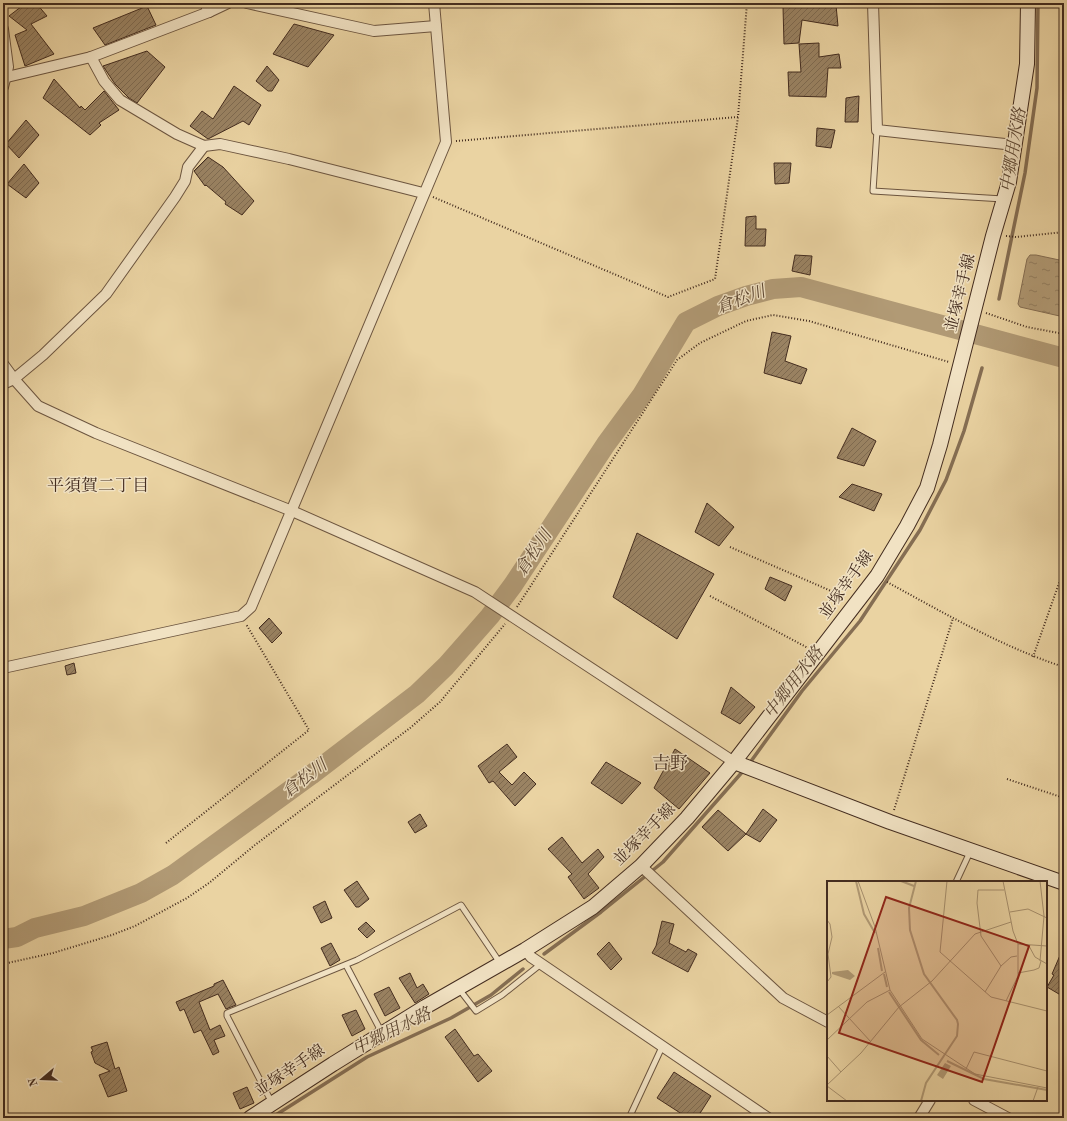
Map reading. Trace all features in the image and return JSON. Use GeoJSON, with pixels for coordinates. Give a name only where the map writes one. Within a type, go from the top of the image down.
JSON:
{"type":"FeatureCollection","features":[{"type":"Feature","properties":{"kind":"main road","name":"並塚幸手線"},"geometry":{"type":"LineString","coordinates":[[250,1118],[382,1034],[525,950],[593,906],[642,866],[687,818],[734,762],[877,576],[908,526],[927,488],[940,445],[1008,182],[1027,64],[1028,3]]}},
{"type":"Feature","properties":{"kind":"main road"},"geometry":{"type":"LineString","coordinates":[[734,762],[890,822],[971,850],[1048,880],[1064,883]]}},
{"type":"Feature","properties":{"kind":"street"},"geometry":{"type":"LineString","coordinates":[[7,77],[91,57],[207,8],[228,3]]}},
{"type":"Feature","properties":{"kind":"street"},"geometry":{"type":"LineString","coordinates":[[247,3],[374,30],[436,26]]}},
{"type":"Feature","properties":{"kind":"street"},"geometry":{"type":"LineString","coordinates":[[3,668],[241,616],[251,607],[292,512],[423,193],[446,142],[434,3]]}},
{"type":"Feature","properties":{"kind":"street"},"geometry":{"type":"LineString","coordinates":[[873,3],[877,130],[1014,145]]}},
{"type":"Feature","properties":{"kind":"street"},"geometry":{"type":"LineString","coordinates":[[3,29],[8,67],[7,77],[3,87]]}},
{"type":"Feature","properties":{"kind":"street"},"geometry":{"type":"LineString","coordinates":[[91,57],[104,82],[120,100],[177,134],[204,146],[220,144],[423,193]]}},
{"type":"Feature","properties":{"kind":"street"},"geometry":{"type":"LineString","coordinates":[[3,384],[14,379],[43,355],[106,294],[186,181],[188,167],[204,146]]}},
{"type":"Feature","properties":{"kind":"street"},"geometry":{"type":"LineString","coordinates":[[3,364],[38,406],[96,433],[292,512],[475,592],[734,762]]}},
{"type":"Feature","properties":{"kind":"street"},"geometry":{"type":"LineString","coordinates":[[642,866],[783,998],[827,1021]]}},
{"type":"Feature","properties":{"kind":"street"},"geometry":{"type":"LineString","coordinates":[[525,950],[530,957],[768,1118]]}},
{"type":"Feature","properties":{"kind":"street"},"geometry":{"type":"LineString","coordinates":[[919,1118],[929,1101]]}},
{"type":"Feature","properties":{"kind":"street"},"geometry":{"type":"LineString","coordinates":[[976,1101],[1008,1118]]}},
{"type":"Feature","properties":{"kind":"lane"},"geometry":{"type":"LineString","coordinates":[[877,130],[873,191],[1003,199]]}},
{"type":"Feature","properties":{"kind":"lane"},"geometry":{"type":"LineString","coordinates":[[956,881],[971,850]]}},
{"type":"Feature","properties":{"kind":"lane"},"geometry":{"type":"LineString","coordinates":[[272,1103],[230,1023],[227,1013],[346,965],[461,905],[501,963]]}},
{"type":"Feature","properties":{"kind":"lane"},"geometry":{"type":"LineString","coordinates":[[458,988],[476,1012],[502,995],[541,964]]}},
{"type":"Feature","properties":{"kind":"lane"},"geometry":{"type":"LineString","coordinates":[[346,965],[382,1034]]}},
{"type":"Feature","properties":{"kind":"lane"},"geometry":{"type":"LineString","coordinates":[[629,1118],[662,1047]]}},
{"type":"Feature","properties":{"kind":"path"},"geometry":{"type":"LineString","coordinates":[[423,193],[668,297],[715,279],[738,117],[747,3]]}},
{"type":"Feature","properties":{"kind":"path"},"geometry":{"type":"LineString","coordinates":[[446,142],[738,117]]}},
{"type":"Feature","properties":{"kind":"path"},"geometry":{"type":"LineString","coordinates":[[993,236],[1016,237],[1064,232]]}},
{"type":"Feature","properties":{"kind":"path"},"geometry":{"type":"LineString","coordinates":[[974,309],[1026,326],[1064,334]]}},
{"type":"Feature","properties":{"kind":"path"},"geometry":{"type":"LineString","coordinates":[[3,964],[53,954],[112,935],[160,913],[203,887],[262,840],[410,728],[440,702],[510,614],[677,360],[700,343],[746,321],[773,315],[809,321],[949,362]]}},
{"type":"Feature","properties":{"kind":"path"},"geometry":{"type":"LineString","coordinates":[[730,547],[857,602]]}},
{"type":"Feature","properties":{"kind":"path"},"geometry":{"type":"LineString","coordinates":[[1033,657],[1064,569]]}},
{"type":"Feature","properties":{"kind":"path"},"geometry":{"type":"LineString","coordinates":[[877,576],[953,618],[1033,657],[1064,667]]}},
{"type":"Feature","properties":{"kind":"path"},"geometry":{"type":"LineString","coordinates":[[710,596],[818,653]]}},
{"type":"Feature","properties":{"kind":"path"},"geometry":{"type":"LineString","coordinates":[[166,843],[309,730],[241,616]]}},
{"type":"Feature","properties":{"kind":"path"},"geometry":{"type":"LineString","coordinates":[[890,822],[953,618]]}},
{"type":"Feature","properties":{"kind":"path"},"geometry":{"type":"LineString","coordinates":[[1007,779],[1064,798]]}},
{"type":"Feature","properties":{"kind":"water"},"geometry":{"type":"Polygon","coordinates":[[[1030,255],[1064,261],[1064,317],[1020,307],[1018,304],[1027,259],[1030,255]]]}},
{"type":"Feature","properties":{"kind":"building"},"geometry":{"type":"Polygon","coordinates":[[[26,3],[36,3],[47,16],[31,24],[54,54],[25,66],[15,35],[27,30],[9,16],[26,3]]]}},
{"type":"Feature","properties":{"kind":"building"},"geometry":{"type":"Polygon","coordinates":[[[836,5],[838,26],[802,20],[799,43],[784,44],[783,7],[836,5]]]}},
{"type":"Feature","properties":{"kind":"building"},"geometry":{"type":"Polygon","coordinates":[[[147,6],[156,25],[105,45],[93,28],[147,6]]]}},
{"type":"Feature","properties":{"kind":"building"},"geometry":{"type":"Polygon","coordinates":[[[294,24],[334,35],[308,67],[273,54],[294,24]]]}},
{"type":"Feature","properties":{"kind":"building"},"geometry":{"type":"Polygon","coordinates":[[[819,43],[819,57],[839,54],[841,68],[828,68],[826,97],[789,96],[788,72],[801,72],[799,44],[819,43]]]}},
{"type":"Feature","properties":{"kind":"building"},"geometry":{"type":"Polygon","coordinates":[[[147,51],[165,67],[137,103],[129,98],[115,84],[103,66],[147,51]]]}},
{"type":"Feature","properties":{"kind":"building"},"geometry":{"type":"Polygon","coordinates":[[[267,66],[279,80],[272,91],[268,91],[256,81],[267,66]]]}},
{"type":"Feature","properties":{"kind":"building"},"geometry":{"type":"Polygon","coordinates":[[[54,79],[80,108],[81,106],[85,110],[104,91],[119,110],[99,123],[101,125],[90,135],[43,98],[54,79]]]}},
{"type":"Feature","properties":{"kind":"building"},"geometry":{"type":"Polygon","coordinates":[[[234,86],[261,105],[249,125],[243,121],[208,139],[190,126],[202,111],[213,119],[234,86]]]}},
{"type":"Feature","properties":{"kind":"building"},"geometry":{"type":"Polygon","coordinates":[[[859,96],[858,122],[845,122],[846,98],[859,96]]]}},
{"type":"Feature","properties":{"kind":"building"},"geometry":{"type":"Polygon","coordinates":[[[26,120],[39,135],[19,158],[6,144],[26,120]]]}},
{"type":"Feature","properties":{"kind":"building"},"geometry":{"type":"Polygon","coordinates":[[[817,128],[835,130],[831,148],[816,146],[817,128]]]}},
{"type":"Feature","properties":{"kind":"building"},"geometry":{"type":"Polygon","coordinates":[[[208,157],[223,167],[254,201],[242,215],[225,204],[226,202],[206,185],[205,186],[194,171],[208,157]]]}},
{"type":"Feature","properties":{"kind":"building"},"geometry":{"type":"Polygon","coordinates":[[[774,163],[791,163],[789,183],[775,184],[774,163]]]}},
{"type":"Feature","properties":{"kind":"building"},"geometry":{"type":"Polygon","coordinates":[[[24,164],[39,183],[26,198],[7,184],[24,164]]]}},
{"type":"Feature","properties":{"kind":"building"},"geometry":{"type":"Polygon","coordinates":[[[756,216],[756,229],[766,229],[765,246],[745,246],[746,217],[756,216]]]}},
{"type":"Feature","properties":{"kind":"building"},"geometry":{"type":"Polygon","coordinates":[[[795,255],[812,256],[810,275],[792,271],[795,255]]]}},
{"type":"Feature","properties":{"kind":"building"},"geometry":{"type":"Polygon","coordinates":[[[772,332],[791,336],[785,361],[807,369],[801,384],[764,373],[772,332]]]}},
{"type":"Feature","properties":{"kind":"building"},"geometry":{"type":"Polygon","coordinates":[[[852,428],[876,441],[864,466],[837,458],[852,428]]]}},
{"type":"Feature","properties":{"kind":"building"},"geometry":{"type":"Polygon","coordinates":[[[852,484],[882,494],[874,511],[839,497],[852,484]]]}},
{"type":"Feature","properties":{"kind":"building"},"geometry":{"type":"Polygon","coordinates":[[[707,503],[734,527],[719,546],[695,532],[707,503]]]}},
{"type":"Feature","properties":{"kind":"building"},"geometry":{"type":"Polygon","coordinates":[[[637,533],[714,574],[677,639],[613,597],[637,533]]]}},
{"type":"Feature","properties":{"kind":"building"},"geometry":{"type":"Polygon","coordinates":[[[770,577],[792,586],[785,601],[765,589],[770,577]]]}},
{"type":"Feature","properties":{"kind":"building"},"geometry":{"type":"Polygon","coordinates":[[[269,618],[282,633],[272,643],[259,628],[269,618]]]}},
{"type":"Feature","properties":{"kind":"building"},"geometry":{"type":"Polygon","coordinates":[[[74,663],[76,673],[67,675],[65,666],[74,663]]]}},
{"type":"Feature","properties":{"kind":"building"},"geometry":{"type":"Polygon","coordinates":[[[731,687],[755,707],[740,724],[721,713],[731,687]]]}},
{"type":"Feature","properties":{"kind":"building"},"geometry":{"type":"Polygon","coordinates":[[[507,744],[517,757],[499,772],[512,785],[524,772],[536,784],[515,806],[493,781],[489,783],[478,766],[507,744]]]}},
{"type":"Feature","properties":{"kind":"building"},"geometry":{"type":"Polygon","coordinates":[[[675,749],[710,773],[679,809],[654,788],[675,749]]]}},
{"type":"Feature","properties":{"kind":"building"},"geometry":{"type":"Polygon","coordinates":[[[606,762],[641,783],[622,804],[591,783],[606,762]]]}},
{"type":"Feature","properties":{"kind":"building"},"geometry":{"type":"Polygon","coordinates":[[[763,809],[777,820],[760,842],[746,834],[763,809]]]}},
{"type":"Feature","properties":{"kind":"building"},"geometry":{"type":"Polygon","coordinates":[[[718,810],[746,834],[728,851],[702,827],[718,810]]]}},
{"type":"Feature","properties":{"kind":"building"},"geometry":{"type":"Polygon","coordinates":[[[420,814],[427,826],[415,833],[408,822],[420,814]]]}},
{"type":"Feature","properties":{"kind":"building"},"geometry":{"type":"Polygon","coordinates":[[[562,837],[582,863],[598,849],[604,857],[588,874],[599,888],[584,899],[568,877],[572,874],[548,849],[562,837]]]}},
{"type":"Feature","properties":{"kind":"building"},"geometry":{"type":"Polygon","coordinates":[[[357,881],[369,899],[359,907],[356,907],[344,890],[357,881]]]}},
{"type":"Feature","properties":{"kind":"building"},"geometry":{"type":"Polygon","coordinates":[[[325,901],[332,918],[321,923],[313,907],[325,901]]]}},
{"type":"Feature","properties":{"kind":"building"},"geometry":{"type":"Polygon","coordinates":[[[662,921],[674,924],[669,943],[686,952],[688,949],[697,954],[688,972],[652,953],[656,946],[662,921]]]}},
{"type":"Feature","properties":{"kind":"building"},"geometry":{"type":"Polygon","coordinates":[[[366,922],[375,931],[367,938],[358,929],[366,922]]]}},
{"type":"Feature","properties":{"kind":"building"},"geometry":{"type":"Polygon","coordinates":[[[609,942],[622,959],[611,970],[597,954],[609,942]]]}},
{"type":"Feature","properties":{"kind":"building"},"geometry":{"type":"Polygon","coordinates":[[[331,943],[340,960],[330,966],[321,948],[331,943]]]}},
{"type":"Feature","properties":{"kind":"building"},"geometry":{"type":"Polygon","coordinates":[[[1064,946],[1064,997],[1047,987],[1054,975],[1052,974],[1064,946]]]}},
{"type":"Feature","properties":{"kind":"building"},"geometry":{"type":"Polygon","coordinates":[[[410,973],[417,988],[423,984],[429,994],[415,1003],[399,978],[410,973]]]}},
{"type":"Feature","properties":{"kind":"building"},"geometry":{"type":"Polygon","coordinates":[[[223,980],[236,1005],[226,1009],[218,994],[199,1002],[210,1030],[220,1025],[225,1036],[214,1040],[219,1052],[213,1055],[201,1030],[194,1033],[184,1009],[180,1011],[176,1002],[214,986],[214,984],[223,980]]]}},
{"type":"Feature","properties":{"kind":"building"},"geometry":{"type":"Polygon","coordinates":[[[389,987],[400,1008],[385,1016],[374,994],[389,987]]]}},
{"type":"Feature","properties":{"kind":"building"},"geometry":{"type":"Polygon","coordinates":[[[356,1010],[365,1029],[352,1036],[342,1015],[356,1010]]]}},
{"type":"Feature","properties":{"kind":"building"},"geometry":{"type":"Polygon","coordinates":[[[455,1029],[474,1056],[478,1054],[492,1071],[478,1082],[445,1037],[455,1029]]]}},
{"type":"Feature","properties":{"kind":"building"},"geometry":{"type":"Polygon","coordinates":[[[107,1042],[115,1069],[119,1067],[127,1091],[108,1097],[99,1075],[110,1071],[95,1063],[91,1052],[93,1051],[91,1047],[107,1042]]]}},
{"type":"Feature","properties":{"kind":"building"},"geometry":{"type":"Polygon","coordinates":[[[674,1072],[711,1096],[697,1118],[688,1118],[657,1098],[674,1072]]]}},
{"type":"Feature","properties":{"kind":"building"},"geometry":{"type":"Polygon","coordinates":[[[247,1087],[254,1103],[240,1109],[233,1093],[247,1087]]]}},
{"type":"Feature","properties":{"kind":"waterway","name":"中郷用水路"},"geometry":{"type":"LineString","coordinates":[[999,299],[1025,173],[1037,88],[1038,3]]}},
{"type":"Feature","properties":{"kind":"waterway","name":"倉松川"},"geometry":{"type":"LineString","coordinates":[[3,939],[17,937],[35,928],[84,916],[141,893],[173,875],[311,775],[417,694],[446,666],[490,616],[513,585],[606,444],[642,395],[686,322],[718,306],[746,296],[773,289],[801,287],[1064,358]]}},
{"type":"Feature","properties":{"kind":"waterway","name":"中郷用水路"},"geometry":{"type":"LineString","coordinates":[[749,764],[802,691],[860,621],[920,530],[946,480],[964,431],[982,368]]}},
{"type":"Feature","properties":{"kind":"waterway","name":"中郷用水路"},"geometry":{"type":"LineString","coordinates":[[544,954],[601,912],[663,862],[744,770]]}},
{"type":"Feature","properties":{"kind":"waterway","name":"中郷用水路"},"geometry":{"type":"LineString","coordinates":[[271,1118],[367,1057],[451,1018],[491,995],[523,969]]}},
{"type":"Feature","properties":{"kind":"district","name":"平須賀二丁目"},"geometry":{"type":"Point","coordinates":[98,486]}},
{"type":"Feature","properties":{"kind":"district","name":"吉野"},"geometry":{"type":"Point","coordinates":[670,764]}}]}
